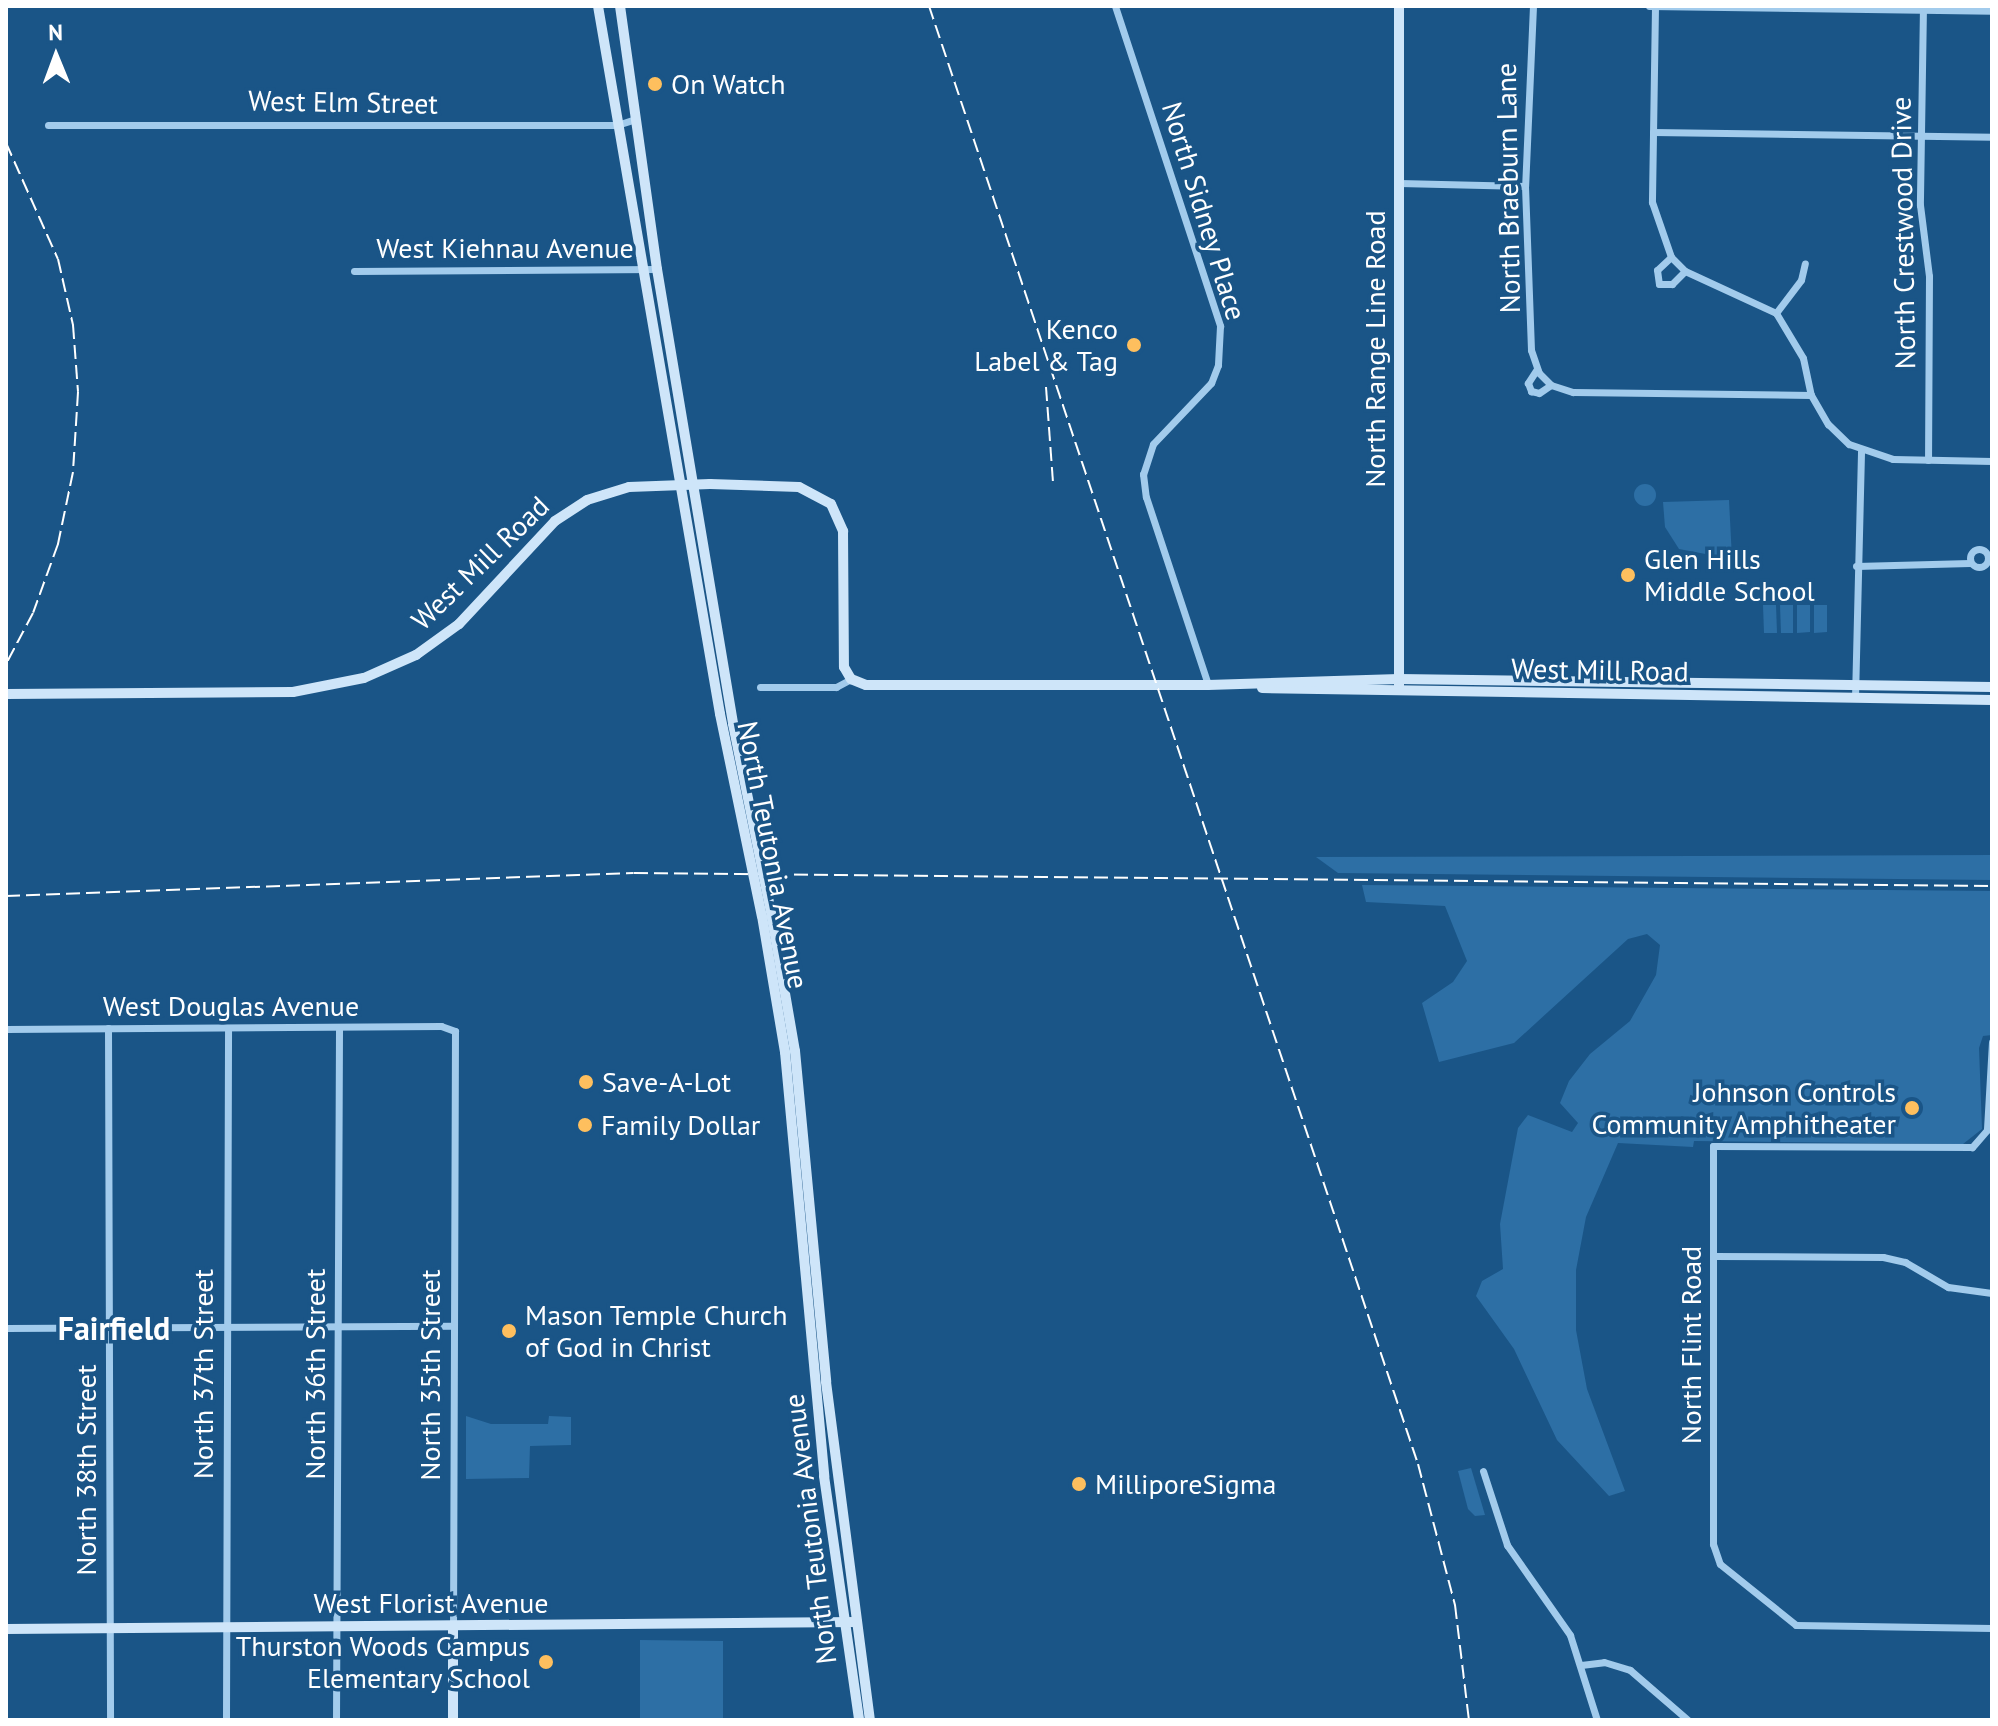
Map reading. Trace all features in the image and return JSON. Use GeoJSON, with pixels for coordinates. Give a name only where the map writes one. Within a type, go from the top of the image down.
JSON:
{"type":"FeatureCollection","features":[{"type":"Feature","properties":{"kind":"main road","name":"North Teutonia Avenue"},"geometry":{"type":"LineString","coordinates":[[598,6],[677,484],[720,714],[795,1051],[826,1382],[870,1720]]}},
{"type":"Feature","properties":{"kind":"main road","name":"North Teutonia Avenue"},"geometry":{"type":"LineString","coordinates":[[620,6],[657,269],[767,917],[790,1093],[824,1476],[859,1720]]}},
{"type":"Feature","properties":{"kind":"main road","name":"North Range Line Road"},"geometry":{"type":"LineString","coordinates":[[1399,6],[1399,692]]}},
{"type":"Feature","properties":{"kind":"main road","name":"West Mill Road"},"geometry":{"type":"LineString","coordinates":[[6,694],[293,692],[364,678],[416,655],[459,624],[568,511],[608,492],[677,484],[799,487],[831,504],[843,531],[843,660],[851,679],[885,687],[1208,685],[1399,679],[1992,687]]}},
{"type":"Feature","properties":{"kind":"main road","name":"West Mill Road"},"geometry":{"type":"LineString","coordinates":[[1208,685],[1399,692],[1992,700]]}},
{"type":"Feature","properties":{"kind":"main road","name":"West Florist Avenue"},"geometry":{"type":"LineString","coordinates":[[6,1629],[857,1622]]}},
{"type":"Feature","properties":{"kind":"main road","name":"North 35th Street"},"geometry":{"type":"LineString","coordinates":[[453,1627],[453,1720]]}},
{"type":"Feature","properties":{"kind":"street","name":"North Sidney Place"},"geometry":{"type":"LineString","coordinates":[[1115,6],[1220,326],[1219,355],[1211,383],[1153,444],[1143,474],[1146,497],[1208,685]]}},
{"type":"Feature","properties":{"kind":"street","name":"North Braeburn Lane"},"geometry":{"type":"LineString","coordinates":[[1533,6],[1525,186],[1537,369],[1528,383],[1531,391],[1539,393],[1551,385]]}},
{"type":"Feature","properties":{"kind":"street"},"geometry":{"type":"LineString","coordinates":[[1992,11],[1652,6],[1654,214],[1671,257],[1685,271],[1776,313],[1803,358],[1811,395],[1828,424],[1861,451],[1893,459],[1992,461]]}},
{"type":"Feature","properties":{"kind":"street","name":"North Crestwood Drive"},"geometry":{"type":"LineString","coordinates":[[1923,8],[1920,205],[1929,276],[1928,460]]}},
{"type":"Feature","properties":{"kind":"street","name":"West Elm Street"},"geometry":{"type":"LineString","coordinates":[[48,125],[617,125],[636,119]]}},
{"type":"Feature","properties":{"kind":"street"},"geometry":{"type":"LineString","coordinates":[[1653,132],[1992,137]]}},
{"type":"Feature","properties":{"kind":"street"},"geometry":{"type":"LineString","coordinates":[[1399,183],[1525,186]]}},
{"type":"Feature","properties":{"kind":"street"},"geometry":{"type":"LineString","coordinates":[[1671,257],[1657,270],[1659,284],[1672,284],[1685,271]]}},
{"type":"Feature","properties":{"kind":"street"},"geometry":{"type":"LineString","coordinates":[[1776,313],[1801,280],[1805,263]]}},
{"type":"Feature","properties":{"kind":"street","name":"West Kiehnau Avenue"},"geometry":{"type":"LineString","coordinates":[[354,271],[657,269]]}},
{"type":"Feature","properties":{"kind":"street"},"geometry":{"type":"LineString","coordinates":[[1537,369],[1551,385],[1582,393],[1811,395]]}},
{"type":"Feature","properties":{"kind":"street"},"geometry":{"type":"LineString","coordinates":[[1855,698],[1861,451]]}},
{"type":"Feature","properties":{"kind":"street"},"geometry":{"type":"LineString","coordinates":[[1856,566],[1970,563]]}},
{"type":"Feature","properties":{"kind":"street"},"geometry":{"type":"LineString","coordinates":[[760,687],[836,687],[851,679]]}},
{"type":"Feature","properties":{"kind":"street","name":"West Douglas Avenue"},"geometry":{"type":"LineString","coordinates":[[6,1029],[441,1026],[455,1031]]}},
{"type":"Feature","properties":{"kind":"street","name":"North 38th Street"},"geometry":{"type":"LineString","coordinates":[[108,1028],[110,1720]]}},
{"type":"Feature","properties":{"kind":"street","name":"North 37th Street"},"geometry":{"type":"LineString","coordinates":[[226,1720],[228,1028]]}},
{"type":"Feature","properties":{"kind":"street","name":"North 36th Street"},"geometry":{"type":"LineString","coordinates":[[336,1720],[339,1028]]}},
{"type":"Feature","properties":{"kind":"street","name":"North 35th Street"},"geometry":{"type":"LineString","coordinates":[[453,1627],[455,1031]]}},
{"type":"Feature","properties":{"kind":"street","name":"North Flint Road"},"geometry":{"type":"LineString","coordinates":[[1992,1042],[1987,1130],[1972,1147],[1713,1146],[1713,1544],[1720,1564],[1796,1625],[1992,1628]]}},
{"type":"Feature","properties":{"kind":"street"},"geometry":{"type":"LineString","coordinates":[[1713,1256],[1883,1257],[1905,1262],[1948,1287],[1992,1293]]}},
{"type":"Feature","properties":{"kind":"street"},"geometry":{"type":"LineString","coordinates":[[6,1328],[454,1326]]}},
{"type":"Feature","properties":{"kind":"street"},"geometry":{"type":"LineString","coordinates":[[1483,1471],[1507,1545],[1570,1635],[1597,1720]]}},
{"type":"Feature","properties":{"kind":"street"},"geometry":{"type":"LineString","coordinates":[[1581,1665],[1604,1662],[1630,1670],[1688,1720]]}},
{"type":"Feature","properties":{"kind":"shaded area"},"geometry":{"type":"Polygon","coordinates":[[[1645,484],[1653,487],[1656,495],[1653,503],[1645,506],[1637,503],[1634,495],[1637,487],[1645,484]]]}},
{"type":"Feature","properties":{"kind":"shaded area"},"geometry":{"type":"Polygon","coordinates":[[[1729,500],[1732,559],[1679,549],[1665,527],[1663,502],[1729,500]]]}},
{"type":"Feature","properties":{"kind":"shaded area"},"geometry":{"type":"Polygon","coordinates":[[[1763,605],[1776,605],[1777,633],[1764,633],[1763,605]]]}},
{"type":"Feature","properties":{"kind":"shaded area"},"geometry":{"type":"Polygon","coordinates":[[[1780,605],[1793,605],[1793,633],[1781,633],[1780,605]]]}},
{"type":"Feature","properties":{"kind":"shaded area"},"geometry":{"type":"Polygon","coordinates":[[[1797,605],[1810,605],[1810,632],[1797,633],[1797,605]]]}},
{"type":"Feature","properties":{"kind":"shaded area"},"geometry":{"type":"Polygon","coordinates":[[[1814,605],[1827,605],[1827,632],[1814,633],[1814,605]]]}},
{"type":"Feature","properties":{"kind":"shaded area"},"geometry":{"type":"Polygon","coordinates":[[[1992,855],[1992,880],[1338,873],[1316,857],[1992,855]]]}},
{"type":"Feature","properties":{"kind":"shaded area"},"geometry":{"type":"Polygon","coordinates":[[[1362,885],[1992,891],[1992,1035],[1983,1036],[1979,1048],[1982,1129],[1963,1144],[1694,1141],[1693,1147],[1618,1143],[1586,1217],[1576,1270],[1576,1330],[1587,1389],[1625,1491],[1609,1496],[1557,1440],[1514,1349],[1476,1296],[1482,1281],[1503,1269],[1500,1224],[1518,1128],[1528,1115],[1572,1132],[1578,1123],[1560,1103],[1569,1081],[1590,1054],[1630,1021],[1656,975],[1660,945],[1647,934],[1628,939],[1514,1043],[1439,1062],[1422,1003],[1453,982],[1467,961],[1445,906],[1366,902],[1362,885]]]}},
{"type":"Feature","properties":{"kind":"shaded area"},"geometry":{"type":"Polygon","coordinates":[[[466,1416],[491,1424],[548,1424],[549,1416],[571,1417],[571,1445],[530,1446],[529,1478],[466,1479],[466,1416]]]}},
{"type":"Feature","properties":{"kind":"shaded area"},"geometry":{"type":"Polygon","coordinates":[[[1471,1468],[1485,1515],[1475,1516],[1468,1509],[1458,1471],[1471,1468]]]}},
{"type":"Feature","properties":{"kind":"shaded area"},"geometry":{"type":"Polygon","coordinates":[[[640,1640],[723,1641],[723,1720],[640,1720],[640,1640]]]}},
{"type":"Feature","properties":{"kind":"railway"},"geometry":{"type":"LineString","coordinates":[[929,6],[1418,1464],[1455,1605],[1469,1720]]}},
{"type":"Feature","properties":{"kind":"railway"},"geometry":{"type":"LineString","coordinates":[[6,143],[58,259],[73,325],[78,392],[73,472],[58,544],[33,613],[6,664]]}},
{"type":"Feature","properties":{"kind":"railway"},"geometry":{"type":"LineString","coordinates":[[1046,387],[1053,482]]}},
{"type":"Feature","properties":{"kind":"railway"},"geometry":{"type":"LineString","coordinates":[[6,896],[634,873],[1992,886]]}},
{"type":"Feature","properties":{"kind":"place","name":"On Watch"},"geometry":{"type":"Point","coordinates":[655,84]}},
{"type":"Feature","properties":{"kind":"place","name":"Kenco Label & Tag"},"geometry":{"type":"Point","coordinates":[1134,345]}},
{"type":"Feature","properties":{"kind":"place","name":"Glen Hills Middle School"},"geometry":{"type":"Point","coordinates":[1628,575]}},
{"type":"Feature","properties":{"kind":"place","name":"Save-A-Lot"},"geometry":{"type":"Point","coordinates":[586,1082]}},
{"type":"Feature","properties":{"kind":"place","name":"Johnson Controls Community Amphitheater"},"geometry":{"type":"Point","coordinates":[1912,1108]}},
{"type":"Feature","properties":{"kind":"place","name":"Family Dollar"},"geometry":{"type":"Point","coordinates":[585,1125]}},
{"type":"Feature","properties":{"kind":"place","name":"Mason Temple Church of God in Christ"},"geometry":{"type":"Point","coordinates":[509,1331]}},
{"type":"Feature","properties":{"kind":"place","name":"MilliporeSigma"},"geometry":{"type":"Point","coordinates":[1079,1484]}},
{"type":"Feature","properties":{"kind":"place","name":"Thurston Woods Campus Elementary School"},"geometry":{"type":"Point","coordinates":[546,1662]}},
{"type":"Feature","properties":{"kind":"district","name":"Fairfield"},"geometry":{"type":"Point","coordinates":[114,1328]}}]}
